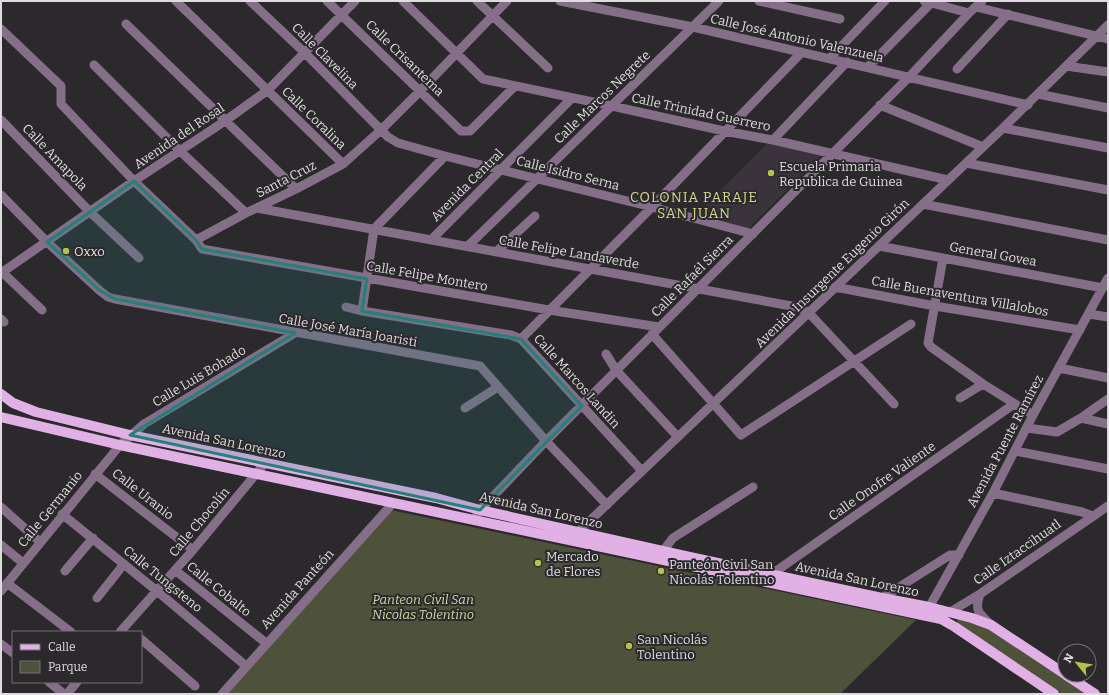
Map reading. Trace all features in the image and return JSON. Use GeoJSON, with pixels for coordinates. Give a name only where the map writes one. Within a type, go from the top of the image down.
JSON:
{"type":"FeatureCollection","features":[{"type":"Feature","properties":{"kind":"main road","name":"Avenida San Lorenzo"},"geometry":{"type":"LineString","coordinates":[[1,394],[12,403],[36,412],[130,435],[436,498],[480,510],[663,551],[771,579]]}},
{"type":"Feature","properties":{"kind":"main road","name":"Avenida San Lorenzo"},"geometry":{"type":"LineString","coordinates":[[1,417],[120,445],[577,542],[771,579],[927,611],[944,616],[972,618],[991,625],[1057,669]]}},
{"type":"Feature","properties":{"kind":"main road","name":"Avenida San Lorenzo"},"geometry":{"type":"LineString","coordinates":[[944,616],[955,627],[1054,694]]}},
{"type":"Feature","properties":{"kind":"main road","name":"Avenida San Lorenzo"},"geometry":{"type":"LineString","coordinates":[[1078,683],[1094,694]]}},
{"type":"Feature","properties":{"kind":"street","name":"Calle Coralina"},"geometry":{"type":"LineString","coordinates":[[176,1],[343,164]]}},
{"type":"Feature","properties":{"kind":"street","name":"Calle Clavelina"},"geometry":{"type":"LineString","coordinates":[[250,1],[305,53],[380,130]]}},
{"type":"Feature","properties":{"kind":"street","name":"Calle Crisantema"},"geometry":{"type":"LineString","coordinates":[[327,1],[461,131],[470,131],[514,86]]}},
{"type":"Feature","properties":{"kind":"street","name":"Avenida del Rosal"},"geometry":{"type":"LineString","coordinates":[[1,272],[225,121],[268,90],[355,1]]}},
{"type":"Feature","properties":{"kind":"street","name":"Calle Trinidad Guerrero"},"geometry":{"type":"LineString","coordinates":[[403,1],[483,79],[724,131],[773,140],[948,180]]}},
{"type":"Feature","properties":{"kind":"street"},"geometry":{"type":"LineString","coordinates":[[477,1],[548,68]]}},
{"type":"Feature","properties":{"kind":"street","name":"Santa Cruz"},"geometry":{"type":"LineString","coordinates":[[196,240],[343,164],[420,91],[507,1]]}},
{"type":"Feature","properties":{"kind":"street","name":"Calle José Antonio Valenzuela"},"geometry":{"type":"LineString","coordinates":[[560,1],[693,27],[1028,104]]}},
{"type":"Feature","properties":{"kind":"street","name":"Calle Marcos Negrete"},"geometry":{"type":"LineString","coordinates":[[468,246],[720,1]]}},
{"type":"Feature","properties":{"kind":"street"},"geometry":{"type":"LineString","coordinates":[[759,1],[840,18]]}},
{"type":"Feature","properties":{"kind":"street"},"geometry":{"type":"LineString","coordinates":[[830,58],[885,1]]}},
{"type":"Feature","properties":{"kind":"street"},"geometry":{"type":"LineString","coordinates":[[868,67],[928,2],[976,7],[1108,39]]}},
{"type":"Feature","properties":{"kind":"street","name":"Calle Rafaél Sierra"},"geometry":{"type":"LineString","coordinates":[[474,520],[480,510],[546,441],[909,77],[976,7]]}},
{"type":"Feature","properties":{"kind":"street"},"geometry":{"type":"LineString","coordinates":[[957,70],[1008,14]]}},
{"type":"Feature","properties":{"kind":"street"},"geometry":{"type":"LineString","coordinates":[[126,24],[296,189]]}},
{"type":"Feature","properties":{"kind":"street","name":"Avenida Insurgente Eugenio Girón"},"geometry":{"type":"LineString","coordinates":[[579,531],[1003,128],[1108,25]]}},
{"type":"Feature","properties":{"kind":"street","name":"Calle Felipe Montero"},"geometry":{"type":"LineString","coordinates":[[1,29],[61,86],[61,104],[134,181],[196,240],[202,249],[367,279],[659,327]]}},
{"type":"Feature","properties":{"kind":"street"},"geometry":{"type":"LineString","coordinates":[[521,339],[652,207],[802,52]]}},
{"type":"Feature","properties":{"kind":"street"},"geometry":{"type":"LineString","coordinates":[[773,140],[847,62]]}},
{"type":"Feature","properties":{"kind":"street"},"geometry":{"type":"LineString","coordinates":[[94,65],[180,151],[246,213]]}},
{"type":"Feature","properties":{"kind":"street"},"geometry":{"type":"LineString","coordinates":[[1066,66],[1108,72]]}},
{"type":"Feature","properties":{"kind":"street"},"geometry":{"type":"LineString","coordinates":[[1038,94],[1108,108]]}},
{"type":"Feature","properties":{"kind":"street","name":"Avenida Central"},"geometry":{"type":"LineString","coordinates":[[432,239],[572,98]]}},
{"type":"Feature","properties":{"kind":"street"},"geometry":{"type":"LineString","coordinates":[[880,105],[983,147]]}},
{"type":"Feature","properties":{"kind":"street","name":"Calle Amapola"},"geometry":{"type":"LineString","coordinates":[[1,120],[90,212],[139,258]]}},
{"type":"Feature","properties":{"kind":"street"},"geometry":{"type":"LineString","coordinates":[[1003,128],[1108,148]]}},
{"type":"Feature","properties":{"kind":"street","name":"Calle Isidro Serna"},"geometry":{"type":"LineString","coordinates":[[380,130],[398,143],[753,234]]}},
{"type":"Feature","properties":{"kind":"street"},"geometry":{"type":"LineString","coordinates":[[362,311],[374,229],[445,156]]}},
{"type":"Feature","properties":{"kind":"street"},"geometry":{"type":"LineString","coordinates":[[966,163],[1108,190]]}},
{"type":"Feature","properties":{"kind":"street","name":"Calle José María Joaristi"},"geometry":{"type":"LineString","coordinates":[[1,195],[47,242],[99,290],[115,300],[295,334],[480,366],[546,441],[607,505]]}},
{"type":"Feature","properties":{"kind":"street"},"geometry":{"type":"LineString","coordinates":[[923,204],[1108,240]]}},
{"type":"Feature","properties":{"kind":"street","name":"Calle Felipe Landaverde"},"geometry":{"type":"LineString","coordinates":[[257,208],[797,307],[809,312],[894,404]]}},
{"type":"Feature","properties":{"kind":"street"},"geometry":{"type":"LineString","coordinates":[[497,252],[535,216]]}},
{"type":"Feature","properties":{"kind":"street","name":"General Govea"},"geometry":{"type":"LineString","coordinates":[[879,246],[1103,288]]}},
{"type":"Feature","properties":{"kind":"street"},"geometry":{"type":"LineString","coordinates":[[943,258],[928,343],[931,347],[983,384],[1033,415]]}},
{"type":"Feature","properties":{"kind":"street"},"geometry":{"type":"LineString","coordinates":[[1,272],[42,310]]}},
{"type":"Feature","properties":{"kind":"street","name":"Avenida Puente Ramírez"},"geometry":{"type":"LineString","coordinates":[[927,611],[993,493],[1033,415],[1108,278]]}},
{"type":"Feature","properties":{"kind":"street","name":"Calle Buenaventura Villalobos"},"geometry":{"type":"LineString","coordinates":[[835,287],[935,306],[1080,330]]}},
{"type":"Feature","properties":{"kind":"street","name":"Calle Marcos Landin"},"geometry":{"type":"LineString","coordinates":[[346,306],[362,311],[511,335],[521,339],[642,471]]}},
{"type":"Feature","properties":{"kind":"street"},"geometry":{"type":"LineString","coordinates":[[1089,314],[1108,317]]}},
{"type":"Feature","properties":{"kind":"street"},"geometry":{"type":"LineString","coordinates":[[652,334],[741,435],[911,324]]}},
{"type":"Feature","properties":{"kind":"street","name":"Calle Luis Bohado"},"geometry":{"type":"LineString","coordinates":[[120,445],[144,424],[295,334]]}},
{"type":"Feature","properties":{"kind":"street"},"geometry":{"type":"LineString","coordinates":[[606,354],[616,370],[678,437]]}},
{"type":"Feature","properties":{"kind":"street"},"geometry":{"type":"LineString","coordinates":[[1059,368],[1108,378]]}},
{"type":"Feature","properties":{"kind":"street"},"geometry":{"type":"LineString","coordinates":[[960,398],[983,384]]}},
{"type":"Feature","properties":{"kind":"street"},"geometry":{"type":"LineString","coordinates":[[465,408],[498,386]]}},
{"type":"Feature","properties":{"kind":"street"},"geometry":{"type":"LineString","coordinates":[[1027,428],[1057,432],[1081,418],[1108,399]]}},
{"type":"Feature","properties":{"kind":"street","name":"Calle Onofre Valiente"},"geometry":{"type":"LineString","coordinates":[[771,579],[1014,404]]}},
{"type":"Feature","properties":{"kind":"street"},"geometry":{"type":"LineString","coordinates":[[1081,418],[1108,424]]}},
{"type":"Feature","properties":{"kind":"street","name":"Calle Germanio"},"geometry":{"type":"LineString","coordinates":[[3,587],[120,445]]}},
{"type":"Feature","properties":{"kind":"street"},"geometry":{"type":"LineString","coordinates":[[1015,451],[1108,469]]}},
{"type":"Feature","properties":{"kind":"street"},"geometry":{"type":"LineString","coordinates":[[223,467],[226,455]]}},
{"type":"Feature","properties":{"kind":"street","name":"Calle Chocolín"},"geometry":{"type":"LineString","coordinates":[[126,630],[265,463]]}},
{"type":"Feature","properties":{"kind":"street","name":"Calle Uranio"},"geometry":{"type":"LineString","coordinates":[[96,474],[193,550]]}},
{"type":"Feature","properties":{"kind":"street"},"geometry":{"type":"LineString","coordinates":[[663,551],[673,538],[753,487]]}},
{"type":"Feature","properties":{"kind":"street"},"geometry":{"type":"LineString","coordinates":[[993,493],[1082,512],[1093,516]]}},
{"type":"Feature","properties":{"kind":"street","name":"Avenida Panteón"},"geometry":{"type":"LineString","coordinates":[[222,694],[266,643],[393,503]]}},
{"type":"Feature","properties":{"kind":"street","name":"Calle Iztaccihuatl"},"geometry":{"type":"LineString","coordinates":[[944,616],[980,594],[1108,506]]}},
{"type":"Feature","properties":{"kind":"street"},"geometry":{"type":"LineString","coordinates":[[1,507],[40,542]]}},
{"type":"Feature","properties":{"kind":"street","name":"Calle Tungsteno"},"geometry":{"type":"LineString","coordinates":[[62,514],[158,591],[246,666]]}},
{"type":"Feature","properties":{"kind":"street"},"geometry":{"type":"LineString","coordinates":[[577,542],[579,531]]}},
{"type":"Feature","properties":{"kind":"street"},"geometry":{"type":"LineString","coordinates":[[65,571],[93,538]]}},
{"type":"Feature","properties":{"kind":"street"},"geometry":{"type":"LineString","coordinates":[[1,545],[23,563]]}},
{"type":"Feature","properties":{"kind":"street"},"geometry":{"type":"LineString","coordinates":[[882,602],[950,555],[959,555]]}},
{"type":"Feature","properties":{"kind":"street"},"geometry":{"type":"LineString","coordinates":[[96,598],[124,564]]}},
{"type":"Feature","properties":{"kind":"street","name":"Calle Cobalto"},"geometry":{"type":"LineString","coordinates":[[175,570],[266,643]]}},
{"type":"Feature","properties":{"kind":"street"},"geometry":{"type":"LineString","coordinates":[[3,587],[69,631]]}},
{"type":"Feature","properties":{"kind":"street"},"geometry":{"type":"LineString","coordinates":[[980,594],[977,603],[978,610],[991,625]]}},
{"type":"Feature","properties":{"kind":"street"},"geometry":{"type":"LineString","coordinates":[[142,640],[195,686]]}},
{"type":"Feature","properties":{"kind":"street"},"geometry":{"type":"LineString","coordinates":[[1,644],[12,652]]}},
{"type":"Feature","properties":{"kind":"street"},"geometry":{"type":"LineString","coordinates":[[50,683],[64,694]]}},
{"type":"Feature","properties":{"kind":"street"},"geometry":{"type":"LineString","coordinates":[[67,694],[76,683]]}},
{"type":"Feature","properties":{"kind":"highlighted area"},"geometry":{"type":"Polygon","coordinates":[[[134,181],[196,240],[202,249],[367,279],[362,311],[521,339],[582,406],[480,510],[130,435],[295,333],[115,299],[99,290],[47,242],[134,181]]]}},
{"type":"Feature","properties":{"kind":"shaded area","name":"Escuela Primaria Republica de Guinea"},"geometry":{"type":"Polygon","coordinates":[[[769,142],[824,153],[748,229],[697,214],[769,142]]]}},
{"type":"Feature","properties":{"kind":"green space","name":"Panteon Civil San Nicolas Tolentino"},"geometry":{"type":"Polygon","coordinates":[[[391,510],[916,620],[840,694],[228,694],[391,510]]]}},
{"type":"Feature","properties":{"kind":"green space"},"geometry":{"type":"Polygon","coordinates":[[[963,615],[974,618],[1057,672],[1057,683],[1074,683],[1091,694],[1062,694],[958,626],[957,620],[963,615]]]}},
{"type":"Feature","properties":{"kind":"place","name":"Escuela Primaria Republica de Guinea"},"geometry":{"type":"Point","coordinates":[771,173]}},
{"type":"Feature","properties":{"kind":"place","name":"Oxxo"},"geometry":{"type":"Point","coordinates":[66,251]}},
{"type":"Feature","properties":{"kind":"place","name":"Mercado de Flores"},"geometry":{"type":"Point","coordinates":[538,563]}},
{"type":"Feature","properties":{"kind":"place","name":"Panteón Civil San Nicolás Tolentino"},"geometry":{"type":"Point","coordinates":[661,571]}},
{"type":"Feature","properties":{"kind":"place","name":"San Nicolás Tolentino"},"geometry":{"type":"Point","coordinates":[629,646]}},
{"type":"Feature","properties":{"kind":"district","name":"COLONIA PARAJE SAN JUAN"},"geometry":{"type":"Point","coordinates":[694,206]}}]}
